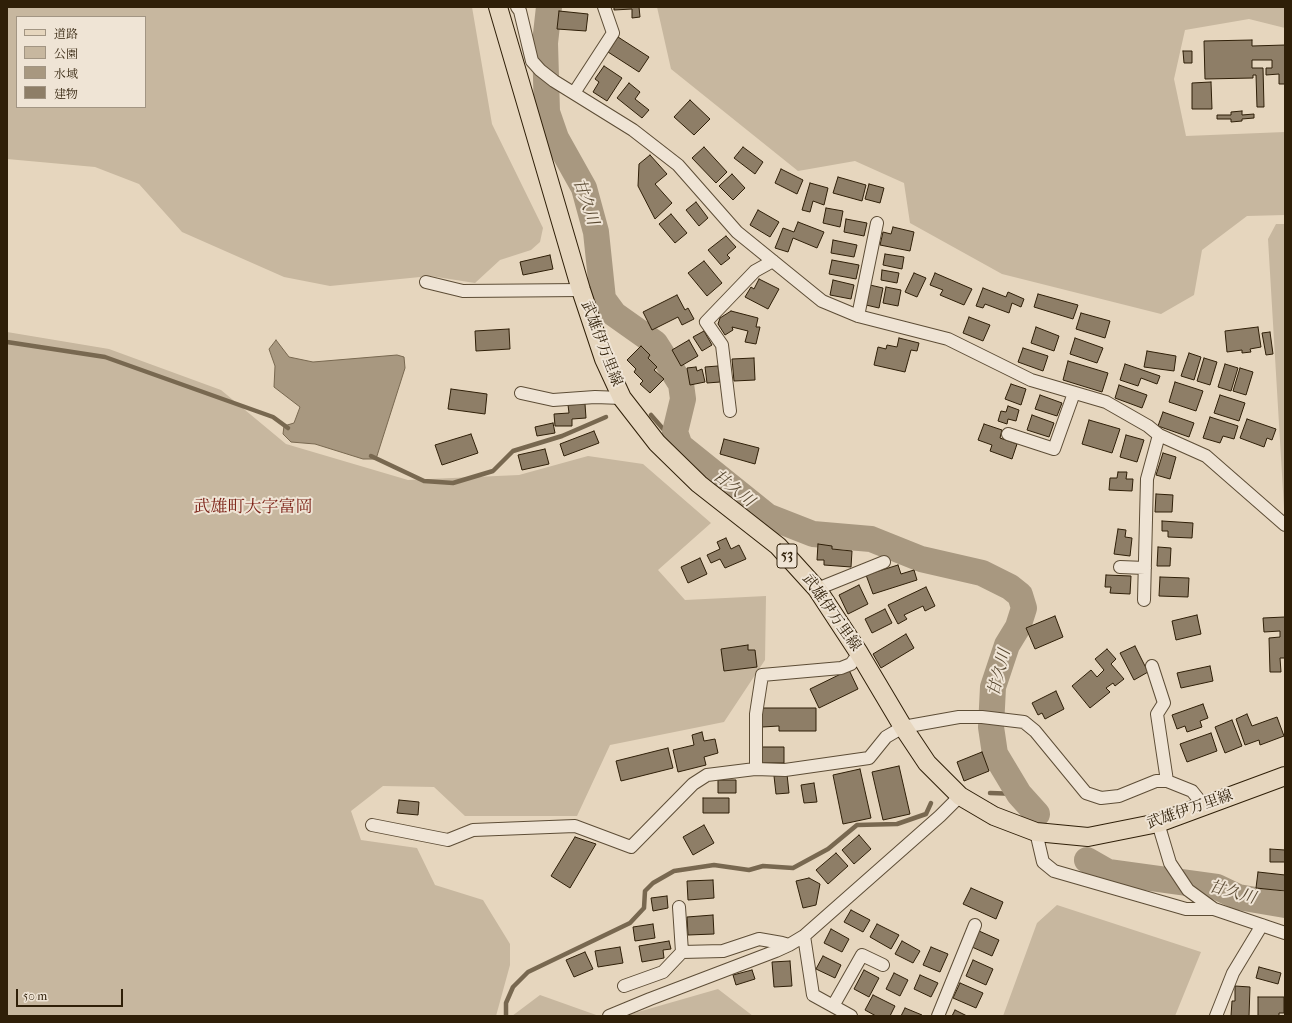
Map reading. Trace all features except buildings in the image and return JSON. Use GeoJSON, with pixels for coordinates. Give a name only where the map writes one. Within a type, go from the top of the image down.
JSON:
{"type":"FeatureCollection","features":[{"type":"Feature","properties":{"kind":"main road","name":"武雄伊万里線"},"geometry":{"type":"LineString","coordinates":[[498,7],[581,290],[604,359],[622,398],[656,443],[699,484],[778,546],[817,589],[859,653],[927,764],[960,796],[994,816],[1036,832],[1088,837],[1158,823],[1285,776]]}},
{"type":"Feature","properties":{"kind":"street"},"geometry":{"type":"LineString","coordinates":[[517,7],[520,11],[532,61],[540,70],[554,81],[633,130],[678,165],[737,232],[822,301],[858,316],[948,339],[1031,380],[1106,402],[1148,426],[1159,435],[1206,456],[1285,525]]}},
{"type":"Feature","properties":{"kind":"street"},"geometry":{"type":"LineString","coordinates":[[574,93],[612,33],[604,7]]}},
{"type":"Feature","properties":{"kind":"street"},"geometry":{"type":"LineString","coordinates":[[858,316],[877,223]]}},
{"type":"Feature","properties":{"kind":"street"},"geometry":{"type":"LineString","coordinates":[[730,411],[722,345],[706,322],[755,271],[773,261]]}},
{"type":"Feature","properties":{"kind":"street"},"geometry":{"type":"LineString","coordinates":[[426,282],[463,291],[581,290]]}},
{"type":"Feature","properties":{"kind":"street"},"geometry":{"type":"LineString","coordinates":[[521,393],[553,400],[595,397],[622,398]]}},
{"type":"Feature","properties":{"kind":"street"},"geometry":{"type":"LineString","coordinates":[[1008,434],[1054,449],[1074,393]]}},
{"type":"Feature","properties":{"kind":"street"},"geometry":{"type":"LineString","coordinates":[[1144,600],[1147,479],[1159,435]]}},
{"type":"Feature","properties":{"kind":"street"},"geometry":{"type":"LineString","coordinates":[[817,589],[884,562]]}},
{"type":"Feature","properties":{"kind":"street"},"geometry":{"type":"LineString","coordinates":[[1120,567],[1145,568]]}},
{"type":"Feature","properties":{"kind":"street"},"geometry":{"type":"LineString","coordinates":[[756,764],[756,714],[762,675],[841,668],[851,664],[859,653]]}},
{"type":"Feature","properties":{"kind":"street"},"geometry":{"type":"LineString","coordinates":[[1152,666],[1164,703],[1157,714],[1167,781]]}},
{"type":"Feature","properties":{"kind":"street"},"geometry":{"type":"LineString","coordinates":[[372,825],[448,840],[473,830],[575,826],[631,847],[693,784],[707,775],[755,769],[785,770],[869,758],[886,737],[903,727],[959,717],[982,717],[1024,722],[1035,732],[1086,793],[1101,798],[1119,796],[1156,781],[1167,781],[1192,791],[1204,806]]}},
{"type":"Feature","properties":{"kind":"street"},"geometry":{"type":"LineString","coordinates":[[609,1016],[789,945],[804,936],[940,816],[960,796]]}},
{"type":"Feature","properties":{"kind":"street"},"geometry":{"type":"LineString","coordinates":[[1158,823],[1170,863],[1188,890],[1214,909],[1285,933]]}},
{"type":"Feature","properties":{"kind":"street"},"geometry":{"type":"LineString","coordinates":[[1036,832],[1043,862],[1054,871],[1186,909],[1214,909]]}},
{"type":"Feature","properties":{"kind":"street"},"geometry":{"type":"LineString","coordinates":[[679,908],[682,952]]}},
{"type":"Feature","properties":{"kind":"street"},"geometry":{"type":"LineString","coordinates":[[938,1016],[976,925]]}},
{"type":"Feature","properties":{"kind":"street"},"geometry":{"type":"LineString","coordinates":[[1216,1016],[1233,973],[1262,925]]}},
{"type":"Feature","properties":{"kind":"street"},"geometry":{"type":"LineString","coordinates":[[804,936],[813,995],[851,1016]]}},
{"type":"Feature","properties":{"kind":"street"},"geometry":{"type":"LineString","coordinates":[[624,986],[663,972],[682,952],[723,951],[759,939],[782,942],[789,945]]}},
{"type":"Feature","properties":{"kind":"street"},"geometry":{"type":"LineString","coordinates":[[833,1006],[862,955],[883,965]]}},
{"type":"Feature","properties":{"kind":"green space"},"geometry":{"type":"Polygon","coordinates":[[[7,7],[472,7],[492,124],[543,228],[540,242],[531,250],[500,260],[475,283],[430,276],[330,286],[284,277],[182,232],[139,184],[95,167],[7,159],[7,7]]]}},
{"type":"Feature","properties":{"kind":"green space"},"geometry":{"type":"Polygon","coordinates":[[[657,7],[1285,7],[1285,28],[1249,19],[1185,30],[1174,79],[1186,136],[1285,132],[1285,215],[1247,216],[1202,250],[1194,295],[1161,314],[1002,274],[910,223],[904,183],[855,161],[798,171],[671,69],[657,7]]]}},
{"type":"Feature","properties":{"kind":"green space"},"geometry":{"type":"Polygon","coordinates":[[[1276,224],[1285,224],[1285,525],[1268,239],[1276,224]]]}},
{"type":"Feature","properties":{"kind":"green space"},"geometry":{"type":"Polygon","coordinates":[[[7,332],[109,349],[221,390],[286,444],[408,480],[519,475],[588,456],[643,464],[711,523],[658,570],[685,600],[766,596],[765,660],[724,722],[610,745],[577,816],[465,816],[434,787],[383,786],[351,811],[361,840],[417,848],[435,885],[483,900],[510,944],[510,965],[496,1016],[7,1016],[7,332]]]}},
{"type":"Feature","properties":{"kind":"green space"},"geometry":{"type":"Polygon","coordinates":[[[1057,905],[1201,952],[1175,1016],[1003,1016],[1037,923],[1057,905]]]}},
{"type":"Feature","properties":{"kind":"green space"},"geometry":{"type":"Polygon","coordinates":[[[718,989],[753,1016],[624,1016],[718,989]]]}},
{"type":"Feature","properties":{"kind":"green space"},"geometry":{"type":"Polygon","coordinates":[[[540,995],[599,1016],[512,1016],[540,995]]]}},
{"type":"Feature","properties":{"kind":"water"},"geometry":{"type":"Polygon","coordinates":[[[276,340],[289,357],[313,362],[397,355],[404,357],[405,368],[376,459],[363,459],[315,444],[291,442],[283,434],[284,426],[294,423],[300,407],[274,387],[275,366],[269,349],[276,340]]]}},
{"type":"Feature","properties":{"kind":"waterway","name":"甘久川"},"geometry":{"type":"LineString","coordinates":[[549,7],[545,43],[547,112],[556,138],[584,188],[596,232],[603,299],[614,314],[655,343],[681,384],[683,399],[675,432],[680,446],[767,516],[813,534],[871,539],[921,559],[982,573],[1010,587],[1020,595],[1024,608],[1018,627],[1007,645],[993,687],[991,727],[995,754],[1019,794],[1037,814]]}},
{"type":"Feature","properties":{"kind":"waterway"},"geometry":{"type":"LineString","coordinates":[[7,342],[105,357],[273,417],[288,428]]}},
{"type":"Feature","properties":{"kind":"waterway"},"geometry":{"type":"LineString","coordinates":[[651,415],[680,446]]}},
{"type":"Feature","properties":{"kind":"waterway"},"geometry":{"type":"LineString","coordinates":[[371,456],[424,481],[453,483],[493,471],[513,451],[562,436],[606,417]]}},
{"type":"Feature","properties":{"kind":"waterway"},"geometry":{"type":"LineString","coordinates":[[990,793],[1019,794]]}},
{"type":"Feature","properties":{"kind":"waterway"},"geometry":{"type":"LineString","coordinates":[[506,1016],[506,1003],[513,987],[528,972],[630,923],[644,908],[645,891],[653,883],[674,871],[714,865],[749,870],[763,866],[793,868],[828,849],[857,825],[897,824],[926,814],[931,803]]}},
{"type":"Feature","properties":{"kind":"waterway","name":"甘久川"},"geometry":{"type":"LineString","coordinates":[[1087,860],[1108,872],[1217,887],[1238,897],[1285,905]]}},
{"type":"Feature","properties":{"kind":"district","name":"武雄町大字富岡"},"geometry":{"type":"Point","coordinates":[253,508]}}]}
